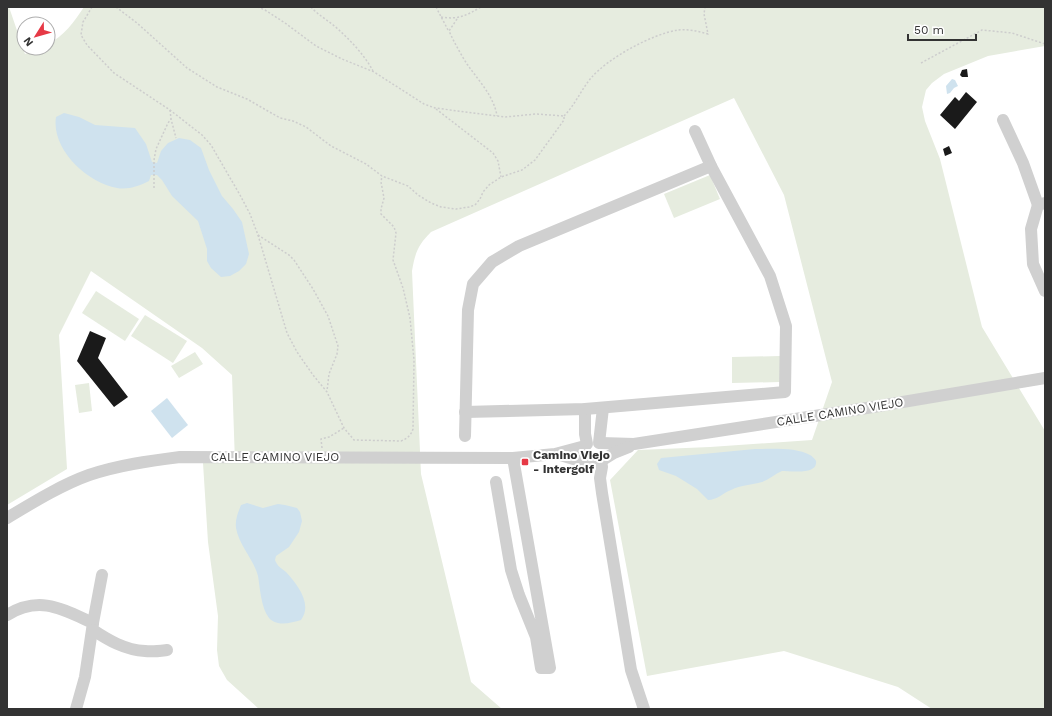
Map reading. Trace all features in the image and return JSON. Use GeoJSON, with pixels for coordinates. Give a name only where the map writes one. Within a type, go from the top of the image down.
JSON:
{"type":"FeatureCollection","features":[{"type":"Feature","properties":{"kind":"street"},"geometry":{"type":"LineString","coordinates":[[1003,120],[1042,204],[1031,229],[1033,264],[1045,291]]}},
{"type":"Feature","properties":{"kind":"street"},"geometry":{"type":"LineString","coordinates":[[466,412],[603,408],[785,392],[786,326],[770,276],[711,166],[695,131]]}},
{"type":"Feature","properties":{"kind":"street"},"geometry":{"type":"LineString","coordinates":[[465,436],[468,310],[473,284],[492,262],[519,246],[711,166]]}},
{"type":"Feature","properties":{"kind":"street","name":"CALLE CAMINO VIEJO"},"geometry":{"type":"LineString","coordinates":[[7,518],[40,498],[89,476],[134,463],[180,457],[514,458],[555,454],[593,444],[634,444],[873,407],[1045,378]]}},
{"type":"Feature","properties":{"kind":"street"},"geometry":{"type":"LineString","coordinates":[[585,409],[585,434],[593,444],[605,447],[607,453],[596,461],[584,459],[582,454],[593,444],[603,408]]}},
{"type":"Feature","properties":{"kind":"street","name":"CALLE CAMINO VIEJO"},"geometry":{"type":"LineString","coordinates":[[555,454],[596,461],[634,444]]}},
{"type":"Feature","properties":{"kind":"street"},"geometry":{"type":"LineString","coordinates":[[496,482],[511,570],[519,595],[536,637],[541,668],[550,668],[514,458]]}},
{"type":"Feature","properties":{"kind":"street"},"geometry":{"type":"LineString","coordinates":[[596,461],[631,670],[644,709]]}},
{"type":"Feature","properties":{"kind":"street"},"geometry":{"type":"LineString","coordinates":[[76,709],[85,677],[102,575]]}},
{"type":"Feature","properties":{"kind":"street"},"geometry":{"type":"LineString","coordinates":[[7,614],[19,608],[32,605],[45,605],[61,609],[93,627],[118,644],[146,652],[166,650]]}},
{"type":"Feature","properties":{"kind":"path"},"geometry":{"type":"LineString","coordinates":[[92,7],[83,22],[81,35],[87,45],[114,74],[170,110],[202,135],[211,145],[250,214],[258,235],[287,333],[297,352],[313,376],[327,392],[344,428],[354,440],[360,441],[401,441],[407,439],[413,429],[414,360],[410,318],[403,288],[393,260],[396,233],[394,227],[381,214],[384,198],[381,182],[382,176]]}},
{"type":"Feature","properties":{"kind":"path"},"geometry":{"type":"LineString","coordinates":[[116,7],[137,23],[187,68],[217,87],[247,99],[280,118],[293,121],[306,127],[331,146],[366,164],[382,176],[408,186],[436,205],[456,209],[475,205],[489,185],[501,177],[522,170],[535,160],[564,120],[564,116],[575,100],[601,67],[645,41],[662,33],[680,30],[694,30],[708,34],[704,14],[706,7]]}},
{"type":"Feature","properties":{"kind":"path"},"geometry":{"type":"LineString","coordinates":[[258,7],[265,10],[316,46],[342,59],[374,72],[424,104],[435,108],[497,116],[536,114],[564,116]]}},
{"type":"Feature","properties":{"kind":"path"},"geometry":{"type":"LineString","coordinates":[[311,7],[340,30],[370,64],[374,72]]}},
{"type":"Feature","properties":{"kind":"path"},"geometry":{"type":"LineString","coordinates":[[436,7],[467,64],[494,103],[497,116]]}},
{"type":"Feature","properties":{"kind":"path"},"geometry":{"type":"LineString","coordinates":[[442,17],[457,19],[482,7]]}},
{"type":"Feature","properties":{"kind":"path"},"geometry":{"type":"LineString","coordinates":[[449,31],[457,19]]}},
{"type":"Feature","properties":{"kind":"path"},"geometry":{"type":"LineString","coordinates":[[920,63],[982,30],[1012,33],[1045,44]]}},
{"type":"Feature","properties":{"kind":"path"},"geometry":{"type":"LineString","coordinates":[[435,108],[493,153],[498,161],[501,177]]}},
{"type":"Feature","properties":{"kind":"path"},"geometry":{"type":"LineString","coordinates":[[170,110],[176,138]]}},
{"type":"Feature","properties":{"kind":"path"},"geometry":{"type":"LineString","coordinates":[[154,188],[154,160],[156,149],[171,119]]}},
{"type":"Feature","properties":{"kind":"path"},"geometry":{"type":"LineString","coordinates":[[258,235],[289,255],[294,260],[328,316],[338,346],[337,354],[329,374],[327,392]]}},
{"type":"Feature","properties":{"kind":"path"},"geometry":{"type":"LineString","coordinates":[[322,458],[321,439],[329,437],[344,428]]}},
{"type":"Feature","properties":{"kind":"shaded area"},"geometry":{"type":"Polygon","coordinates":[[[7,7],[9,7],[16,28],[16,56],[56,56],[56,39],[64,33],[84,7],[1045,7],[1045,46],[988,56],[944,74],[932,83],[926,90],[922,107],[925,121],[940,159],[982,327],[1045,431],[1045,709],[932,709],[898,687],[784,651],[647,676],[610,480],[638,450],[812,440],[832,382],[784,195],[734,98],[431,232],[420,245],[414,259],[412,271],[421,474],[471,682],[502,709],[259,709],[227,680],[219,666],[217,650],[218,616],[208,542],[203,463],[235,463],[232,375],[202,348],[91,271],[59,335],[67,469],[7,505],[7,7]]]}},
{"type":"Feature","properties":{"kind":"shaded area"},"geometry":{"type":"Polygon","coordinates":[[[710,175],[720,199],[674,218],[664,194],[710,175]]]}},
{"type":"Feature","properties":{"kind":"shaded area"},"geometry":{"type":"Polygon","coordinates":[[[96,291],[139,319],[125,341],[82,313],[96,291]]]}},
{"type":"Feature","properties":{"kind":"shaded area"},"geometry":{"type":"Polygon","coordinates":[[[145,315],[187,341],[173,363],[131,336],[145,315]]]}},
{"type":"Feature","properties":{"kind":"shaded area"},"geometry":{"type":"Polygon","coordinates":[[[195,352],[203,364],[179,378],[171,366],[195,352]]]}},
{"type":"Feature","properties":{"kind":"shaded area"},"geometry":{"type":"Polygon","coordinates":[[[780,356],[780,382],[732,383],[732,357],[780,356]]]}},
{"type":"Feature","properties":{"kind":"shaded area"},"geometry":{"type":"Polygon","coordinates":[[[89,383],[92,411],[79,413],[75,385],[89,383]]]}},
{"type":"Feature","properties":{"kind":"water"},"geometry":{"type":"Polygon","coordinates":[[[952,79],[955,80],[958,86],[947,94],[946,86],[952,79]]]}},
{"type":"Feature","properties":{"kind":"water"},"geometry":{"type":"Polygon","coordinates":[[[64,113],[79,117],[95,125],[135,128],[146,144],[152,162],[157,163],[161,151],[168,143],[179,138],[190,140],[201,148],[209,170],[222,196],[242,222],[249,254],[246,264],[239,271],[230,276],[221,277],[211,268],[207,261],[207,249],[198,221],[172,196],[157,175],[151,175],[149,181],[133,187],[117,188],[106,185],[83,172],[73,163],[59,141],[56,129],[56,117],[64,113]]]}},
{"type":"Feature","properties":{"kind":"water"},"geometry":{"type":"Polygon","coordinates":[[[167,398],[188,425],[172,438],[151,411],[167,398]]]}},
{"type":"Feature","properties":{"kind":"water"},"geometry":{"type":"Polygon","coordinates":[[[755,449],[783,449],[804,452],[811,455],[816,461],[813,468],[808,470],[797,472],[782,471],[762,482],[735,488],[711,500],[708,500],[697,489],[676,476],[659,470],[657,464],[661,458],[755,449]]]}},
{"type":"Feature","properties":{"kind":"water"},"geometry":{"type":"Polygon","coordinates":[[[247,503],[263,508],[278,504],[285,505],[297,508],[300,512],[302,521],[299,532],[289,547],[276,556],[275,560],[295,582],[302,594],[305,607],[301,620],[289,623],[276,623],[266,614],[256,570],[240,540],[236,528],[236,519],[241,505],[247,503]]]}},
{"type":"Feature","properties":{"kind":"building"},"geometry":{"type":"Polygon","coordinates":[[[967,69],[968,77],[962,77],[960,75],[962,70],[967,69]]]}},
{"type":"Feature","properties":{"kind":"building"},"geometry":{"type":"Polygon","coordinates":[[[966,92],[977,102],[955,129],[940,115],[955,97],[959,101],[966,92]]]}},
{"type":"Feature","properties":{"kind":"building"},"geometry":{"type":"Polygon","coordinates":[[[949,146],[952,153],[945,156],[943,149],[949,146]]]}},
{"type":"Feature","properties":{"kind":"building"},"geometry":{"type":"Polygon","coordinates":[[[90,331],[106,338],[98,358],[128,397],[114,407],[77,361],[90,331]]]}},
{"type":"Feature","properties":{"kind":"place","name":"Camino Viejo - Intergolf"},"geometry":{"type":"Point","coordinates":[525,462]}}]}
